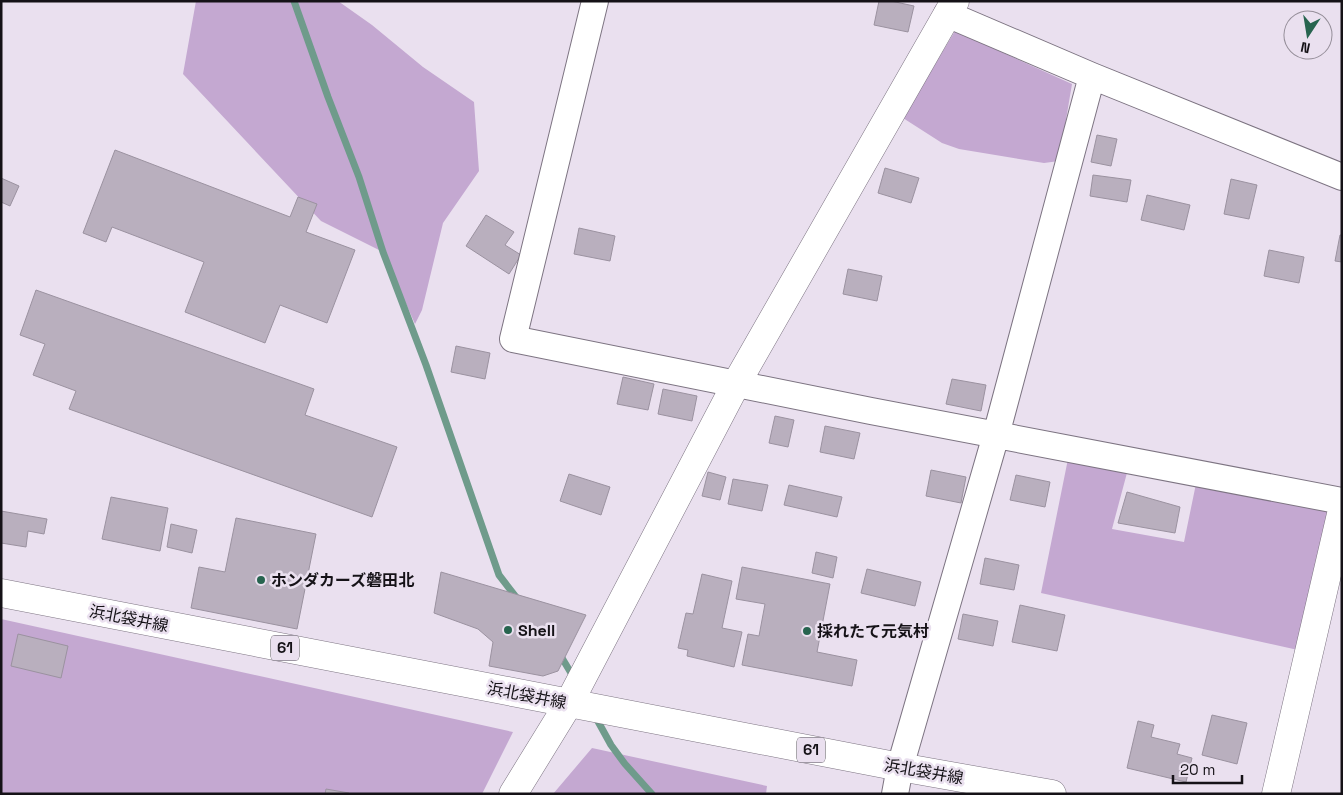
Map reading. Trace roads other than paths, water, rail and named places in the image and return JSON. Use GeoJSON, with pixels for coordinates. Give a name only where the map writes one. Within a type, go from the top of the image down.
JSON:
{"type":"FeatureCollection","features":[{"type":"Feature","properties":{"kind":"street"},"geometry":{"type":"LineString","coordinates":[[595,1],[513,339],[996,435],[1342,501]]}},
{"type":"Feature","properties":{"kind":"street"},"geometry":{"type":"LineString","coordinates":[[514,794],[569,703],[736,384],[951,8],[1092,76],[1342,177]]}},
{"type":"Feature","properties":{"kind":"street"},"geometry":{"type":"LineString","coordinates":[[895,794],[900,767],[996,435],[1092,76]]}},
{"type":"Feature","properties":{"kind":"street"},"geometry":{"type":"LineString","coordinates":[[1276,794],[1342,510]]}},
{"type":"Feature","properties":{"kind":"street","name":"浜北袋井線"},"geometry":{"type":"LineString","coordinates":[[1,593],[900,767],[1052,794]]}},
{"type":"Feature","properties":{"kind":"waterway"},"geometry":{"type":"LineString","coordinates":[[294,1],[359,177],[383,252],[426,365],[499,575],[519,601]]}},
{"type":"Feature","properties":{"kind":"waterway"},"geometry":{"type":"LineString","coordinates":[[559,653],[574,678]]}},
{"type":"Feature","properties":{"kind":"waterway"},"geometry":{"type":"LineString","coordinates":[[595,716],[611,745],[652,794]]}},
{"type":"Feature","properties":{"kind":"place","name":"ホンダカーズ磐田北"},"geometry":{"type":"Point","coordinates":[261,580]}},
{"type":"Feature","properties":{"kind":"place","name":"Shell"},"geometry":{"type":"Point","coordinates":[508,630]}},
{"type":"Feature","properties":{"kind":"place","name":"採れたて元気村"},"geometry":{"type":"Point","coordinates":[807,631]}}]}
